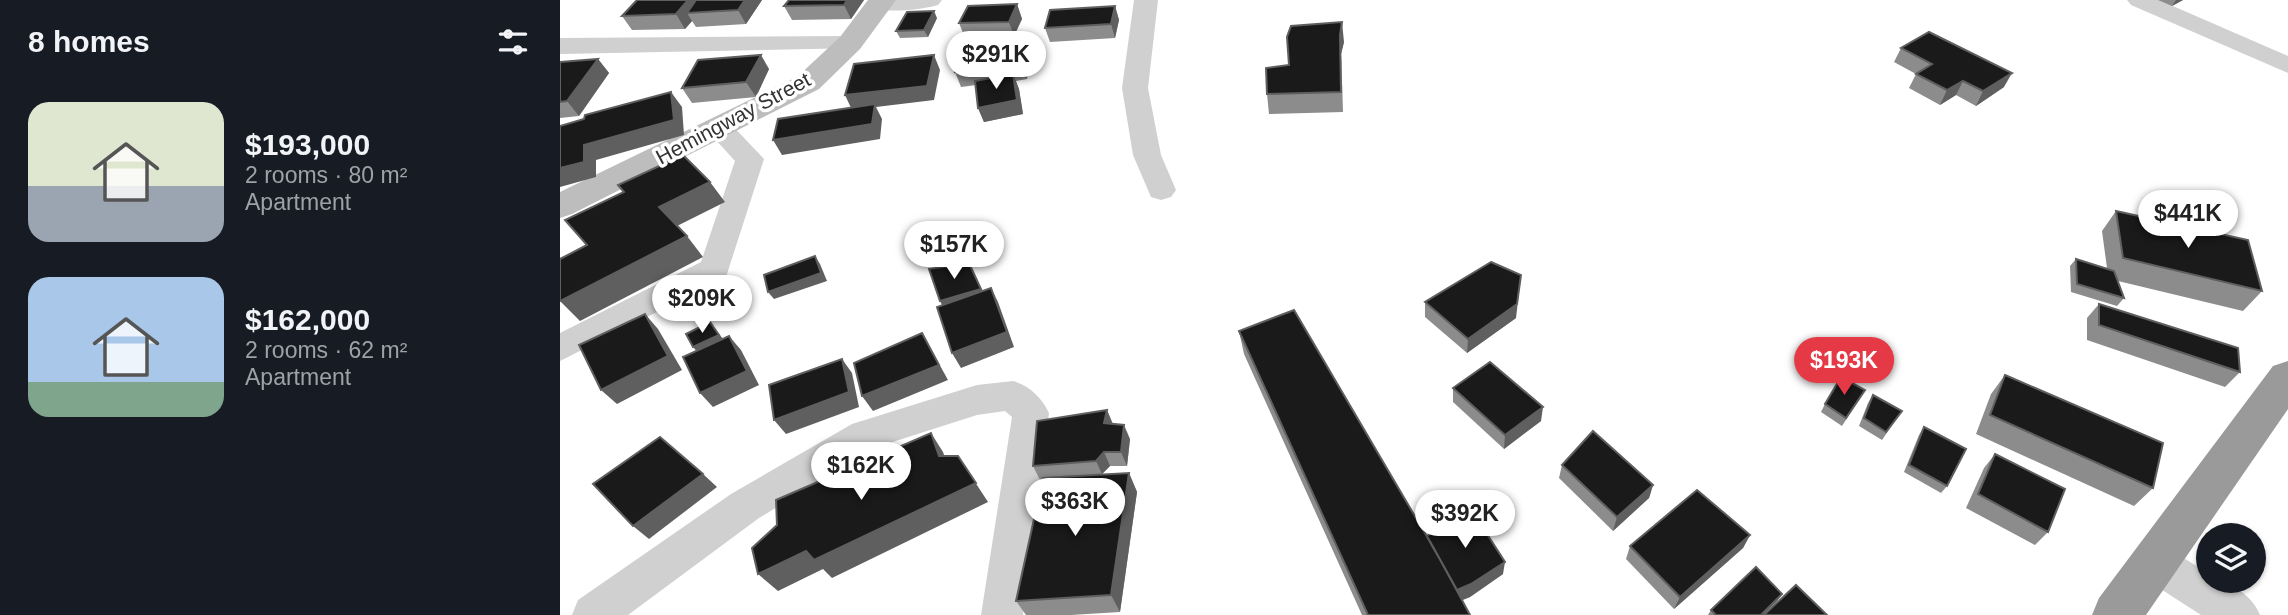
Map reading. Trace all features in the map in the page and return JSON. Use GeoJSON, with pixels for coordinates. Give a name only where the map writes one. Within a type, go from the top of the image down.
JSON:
{"type":"FeatureCollection","features":[{"type":"Feature","properties":{"kind":"highway"},"geometry":{"type":"LineString","coordinates":[[2117,615],[2288,377]]}},
{"type":"Feature","properties":{"kind":"main road","name":"Hemingway Street"},"geometry":{"type":"LineString","coordinates":[[560,206],[808,83],[850,43],[881,2]]}},
{"type":"Feature","properties":{"kind":"street"},"geometry":{"type":"LineString","coordinates":[[881,2],[930,0]]}},
{"type":"Feature","properties":{"kind":"street"},"geometry":{"type":"LineString","coordinates":[[1146,0],[1135,88],[1147,155],[1161,190]]}},
{"type":"Feature","properties":{"kind":"street"},"geometry":{"type":"LineString","coordinates":[[2139,0],[2288,65]]}},
{"type":"Feature","properties":{"kind":"street"},"geometry":{"type":"LineString","coordinates":[[560,46],[850,43]]}},
{"type":"Feature","properties":{"kind":"street"},"geometry":{"type":"LineString","coordinates":[[560,348],[715,269],[750,159],[719,128]]}},
{"type":"Feature","properties":{"kind":"street"},"geometry":{"type":"LineString","coordinates":[[593,615],[745,506],[865,435],[977,400],[1013,395],[1031,413],[1002,615]]}},
{"type":"Feature","properties":{"kind":"street"},"geometry":{"type":"LineString","coordinates":[[2154,562],[2239,615]]}},
{"type":"Feature","properties":{"kind":"building"},"geometry":{"type":"Polygon","coordinates":[[[637,0],[688,0],[676,14],[622,16],[637,0]]]}},
{"type":"Feature","properties":{"kind":"building"},"geometry":{"type":"Polygon","coordinates":[[[696,0],[745,0],[738,10],[687,13],[696,0]]]}},
{"type":"Feature","properties":{"kind":"building"},"geometry":{"type":"Polygon","coordinates":[[[789,0],[847,0],[844,5],[784,6],[789,0]]]}},
{"type":"Feature","properties":{"kind":"building"},"geometry":{"type":"Polygon","coordinates":[[[1017,4],[1009,22],[959,23],[968,6],[1017,4]]]}},
{"type":"Feature","properties":{"kind":"building"},"geometry":{"type":"Polygon","coordinates":[[[1115,6],[1111,24],[1045,28],[1050,10],[1115,6]]]}},
{"type":"Feature","properties":{"kind":"building"},"geometry":{"type":"Polygon","coordinates":[[[934,11],[924,30],[896,31],[907,12],[934,11]]]}},
{"type":"Feature","properties":{"kind":"building"},"geometry":{"type":"Polygon","coordinates":[[[1342,22],[1341,92],[1267,94],[1266,68],[1289,65],[1287,37],[1291,26],[1342,22]]]}},
{"type":"Feature","properties":{"kind":"building"},"geometry":{"type":"Polygon","coordinates":[[[1929,32],[2012,73],[1983,91],[1963,81],[1947,90],[1916,74],[1932,64],[1901,48],[1929,32]]]}},
{"type":"Feature","properties":{"kind":"building"},"geometry":{"type":"Polygon","coordinates":[[[1025,38],[1022,65],[955,72],[960,45],[1025,38]]]}},
{"type":"Feature","properties":{"kind":"building"},"geometry":{"type":"Polygon","coordinates":[[[761,55],[746,82],[682,88],[698,60],[761,55]]]}},
{"type":"Feature","properties":{"kind":"building"},"geometry":{"type":"Polygon","coordinates":[[[934,55],[927,86],[845,95],[854,64],[934,55]]]}},
{"type":"Feature","properties":{"kind":"building"},"geometry":{"type":"Polygon","coordinates":[[[598,59],[567,101],[560,102],[560,62],[598,59]]]}},
{"type":"Feature","properties":{"kind":"building"},"geometry":{"type":"Polygon","coordinates":[[[1013,74],[1017,100],[978,108],[975,81],[1013,74]]]}},
{"type":"Feature","properties":{"kind":"building"},"geometry":{"type":"Polygon","coordinates":[[[671,92],[674,120],[584,145],[584,162],[560,168],[560,126],[584,119],[585,115],[671,92]]]}},
{"type":"Feature","properties":{"kind":"building"},"geometry":{"type":"Polygon","coordinates":[[[875,104],[872,124],[773,140],[778,119],[875,104]]]}},
{"type":"Feature","properties":{"kind":"building"},"geometry":{"type":"Polygon","coordinates":[[[683,155],[710,182],[659,207],[687,236],[560,301],[560,259],[587,245],[565,220],[624,192],[618,185],[683,155]]]}},
{"type":"Feature","properties":{"kind":"building"},"geometry":{"type":"Polygon","coordinates":[[[2116,211],[2248,240],[2262,291],[2123,258],[2116,211]]]}},
{"type":"Feature","properties":{"kind":"building"},"geometry":{"type":"Polygon","coordinates":[[[815,256],[821,273],[768,292],[764,275],[815,256]]]}},
{"type":"Feature","properties":{"kind":"building"},"geometry":{"type":"Polygon","coordinates":[[[2076,259],[2114,271],[2124,298],[2077,284],[2076,259]]]}},
{"type":"Feature","properties":{"kind":"building"},"geometry":{"type":"Polygon","coordinates":[[[1491,262],[1521,275],[1517,304],[1468,339],[1425,302],[1491,262]]]}},
{"type":"Feature","properties":{"kind":"building"},"geometry":{"type":"Polygon","coordinates":[[[969,263],[981,289],[940,301],[929,269],[969,263]]]}},
{"type":"Feature","properties":{"kind":"building"},"geometry":{"type":"Polygon","coordinates":[[[991,288],[1007,332],[952,353],[937,307],[991,288]]]}},
{"type":"Feature","properties":{"kind":"building"},"geometry":{"type":"Polygon","coordinates":[[[2099,304],[2238,348],[2240,372],[2099,325],[2099,304]]]}},
{"type":"Feature","properties":{"kind":"building"},"geometry":{"type":"Polygon","coordinates":[[[1294,310],[1470,615],[1368,615],[1239,331],[1294,310]]]}},
{"type":"Feature","properties":{"kind":"building"},"geometry":{"type":"Polygon","coordinates":[[[645,314],[668,356],[601,390],[579,345],[645,314]]]}},
{"type":"Feature","properties":{"kind":"building"},"geometry":{"type":"Polygon","coordinates":[[[710,322],[719,335],[693,347],[686,334],[710,322]]]}},
{"type":"Feature","properties":{"kind":"building"},"geometry":{"type":"Polygon","coordinates":[[[922,333],[939,365],[862,396],[854,363],[922,333]]]}},
{"type":"Feature","properties":{"kind":"building"},"geometry":{"type":"Polygon","coordinates":[[[729,336],[747,371],[700,393],[683,357],[729,336]]]}},
{"type":"Feature","properties":{"kind":"building"},"geometry":{"type":"Polygon","coordinates":[[[842,359],[849,392],[774,420],[769,385],[842,359]]]}},
{"type":"Feature","properties":{"kind":"building"},"geometry":{"type":"Polygon","coordinates":[[[1490,362],[1543,407],[1505,435],[1453,388],[1490,362]]]}},
{"type":"Feature","properties":{"kind":"building"},"geometry":{"type":"Polygon","coordinates":[[[2005,375],[2163,443],[2153,488],[1990,415],[2005,375]]]}},
{"type":"Feature","properties":{"kind":"building"},"geometry":{"type":"Polygon","coordinates":[[[1841,377],[1865,390],[1846,418],[1825,404],[1841,377]]]}},
{"type":"Feature","properties":{"kind":"building"},"geometry":{"type":"Polygon","coordinates":[[[1873,395],[1902,411],[1886,432],[1864,418],[1873,395]]]}},
{"type":"Feature","properties":{"kind":"building"},"geometry":{"type":"Polygon","coordinates":[[[1107,410],[1104,423],[1124,425],[1121,452],[1104,452],[1096,461],[1033,466],[1037,421],[1107,410]]]}},
{"type":"Feature","properties":{"kind":"building"},"geometry":{"type":"Polygon","coordinates":[[[1924,427],[1966,449],[1947,486],[1909,465],[1924,427]]]}},
{"type":"Feature","properties":{"kind":"building"},"geometry":{"type":"Polygon","coordinates":[[[1593,431],[1653,485],[1617,517],[1562,465],[1593,431]]]}},
{"type":"Feature","properties":{"kind":"building"},"geometry":{"type":"Polygon","coordinates":[[[931,433],[939,456],[958,456],[976,483],[814,560],[806,551],[758,574],[752,548],[777,525],[776,500],[931,433]]]}},
{"type":"Feature","properties":{"kind":"building"},"geometry":{"type":"Polygon","coordinates":[[[660,437],[703,474],[633,526],[593,484],[660,437]]]}},
{"type":"Feature","properties":{"kind":"building"},"geometry":{"type":"Polygon","coordinates":[[[1995,454],[2065,489],[2048,532],[1978,494],[1995,454]]]}},
{"type":"Feature","properties":{"kind":"building"},"geometry":{"type":"Polygon","coordinates":[[[1129,473],[1111,595],[1016,601],[1043,478],[1129,473]]]}},
{"type":"Feature","properties":{"kind":"building"},"geometry":{"type":"Polygon","coordinates":[[[1697,490],[1750,535],[1680,597],[1630,546],[1697,490]]]}},
{"type":"Feature","properties":{"kind":"building"},"geometry":{"type":"Polygon","coordinates":[[[1471,509],[1505,562],[1457,590],[1427,536],[1471,509]]]}},
{"type":"Feature","properties":{"kind":"building"},"geometry":{"type":"Polygon","coordinates":[[[1756,567],[1782,594],[1761,615],[1716,615],[1711,610],[1756,567]]]}},
{"type":"Feature","properties":{"kind":"building"},"geometry":{"type":"Polygon","coordinates":[[[1796,585],[1827,615],[1764,615],[1796,585]]]}}]}
